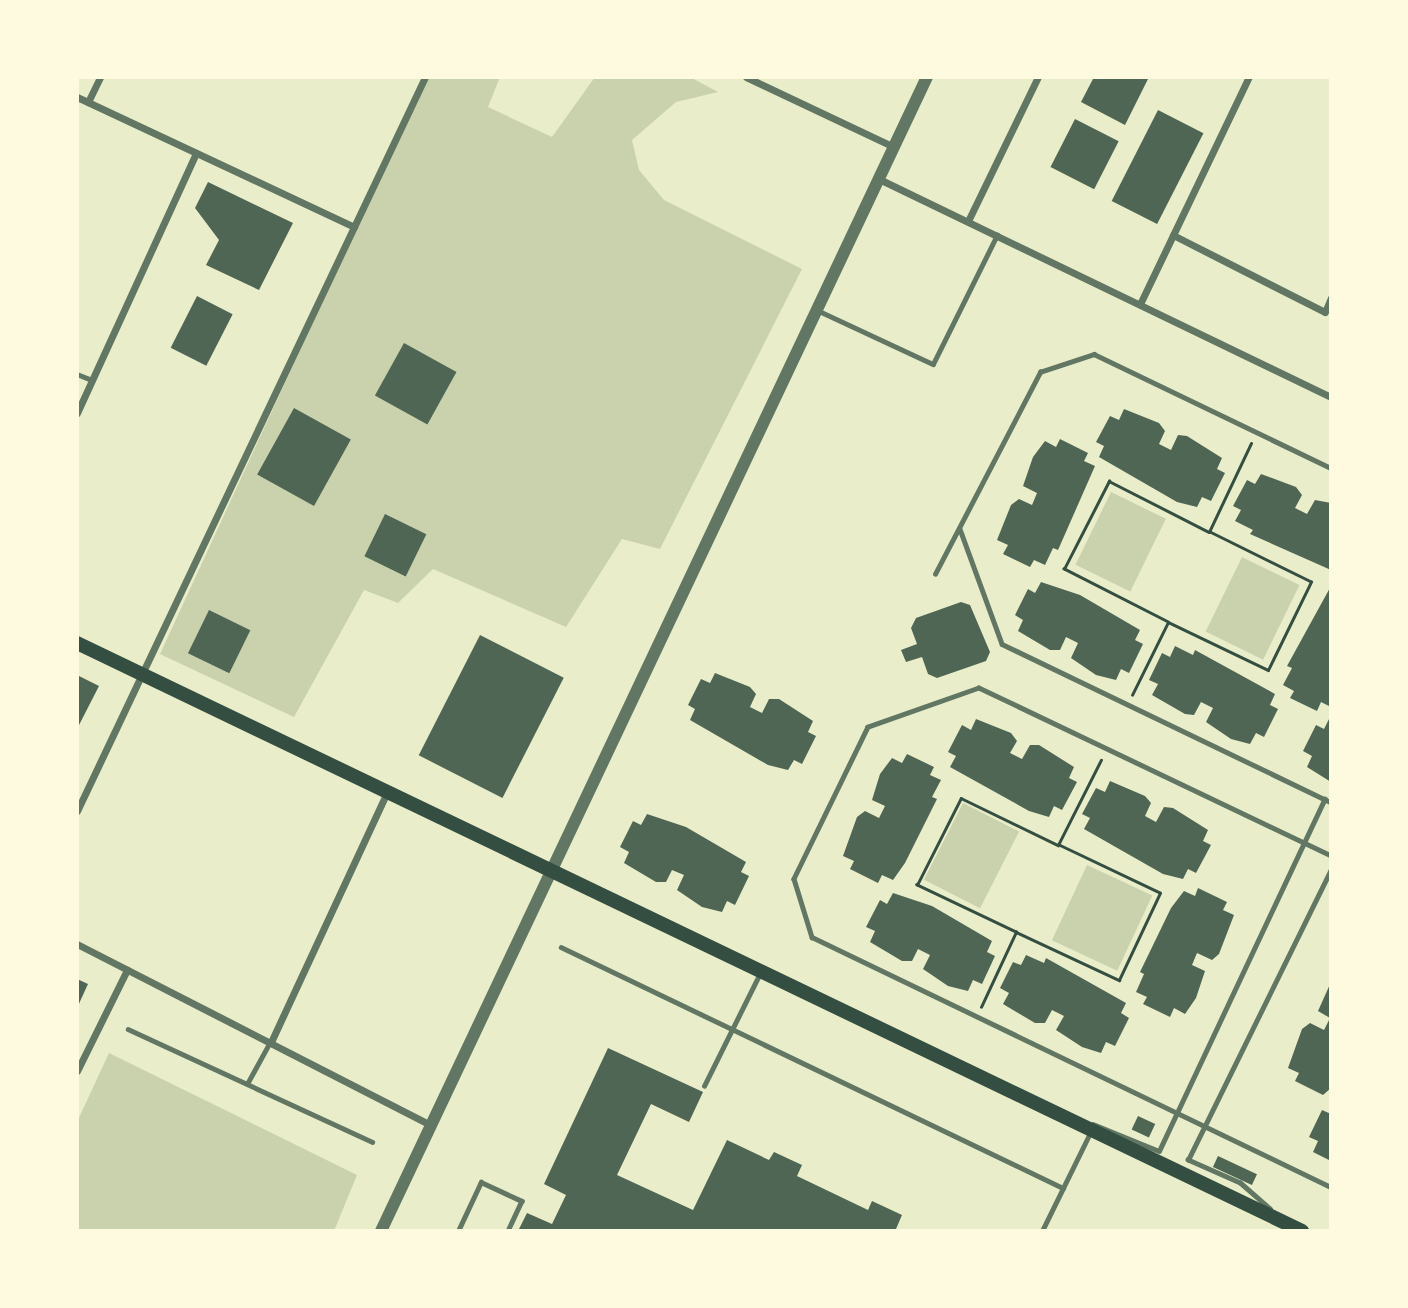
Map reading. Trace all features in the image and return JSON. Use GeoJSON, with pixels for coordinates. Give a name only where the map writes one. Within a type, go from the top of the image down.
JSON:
{"type":"FeatureCollection","features":[{"type":"Feature","properties":{"kind":"main road"},"geometry":{"type":"LineString","coordinates":[[77,643],[1302,1231]]}},
{"type":"Feature","properties":{"kind":"street"},"geometry":{"type":"LineString","coordinates":[[88,102],[100,77]]}},
{"type":"Feature","properties":{"kind":"street"},"geometry":{"type":"LineString","coordinates":[[77,811],[425,77]]}},
{"type":"Feature","properties":{"kind":"street"},"geometry":{"type":"LineString","coordinates":[[746,77],[894,147]]}},
{"type":"Feature","properties":{"kind":"street"},"geometry":{"type":"LineString","coordinates":[[381,1231],[927,77]]}},
{"type":"Feature","properties":{"kind":"street"},"geometry":{"type":"LineString","coordinates":[[968,221],[1038,77]]}},
{"type":"Feature","properties":{"kind":"street"},"geometry":{"type":"LineString","coordinates":[[1140,304],[1249,77]]}},
{"type":"Feature","properties":{"kind":"street"},"geometry":{"type":"LineString","coordinates":[[77,97],[354,227]]}},
{"type":"Feature","properties":{"kind":"street"},"geometry":{"type":"LineString","coordinates":[[77,413],[197,153]]}},
{"type":"Feature","properties":{"kind":"street"},"geometry":{"type":"LineString","coordinates":[[879,179],[1331,397]]}},
{"type":"Feature","properties":{"kind":"street"},"geometry":{"type":"LineString","coordinates":[[1173,235],[1325,312],[1331,298]]}},
{"type":"Feature","properties":{"kind":"street"},"geometry":{"type":"LineString","coordinates":[[271,1042],[388,791]]}},
{"type":"Feature","properties":{"kind":"street"},"geometry":{"type":"LineString","coordinates":[[77,944],[431,1125]]}},
{"type":"Feature","properties":{"kind":"street"},"geometry":{"type":"LineString","coordinates":[[77,1071],[127,970]]}},
{"type":"Feature","properties":{"kind":"lane"},"geometry":{"type":"LineString","coordinates":[[817,310],[933,364],[997,235]]}},
{"type":"Feature","properties":{"kind":"lane"},"geometry":{"type":"LineString","coordinates":[[935,574],[1040,372],[1094,354],[1331,468]]}},
{"type":"Feature","properties":{"kind":"lane"},"geometry":{"type":"LineString","coordinates":[[77,373],[92,380]]}},
{"type":"Feature","properties":{"kind":"lane"},"geometry":{"type":"LineString","coordinates":[[960,528],[1002,644],[1331,802]]}},
{"type":"Feature","properties":{"kind":"lane"},"geometry":{"type":"LineString","coordinates":[[1331,856],[979,688],[868,727],[794,879],[812,937],[1331,1187]]}},
{"type":"Feature","properties":{"kind":"lane"},"geometry":{"type":"LineString","coordinates":[[1070,1119],[1109,1128],[1159,1151],[1325,799]]}},
{"type":"Feature","properties":{"kind":"lane"},"geometry":{"type":"LineString","coordinates":[[1286,1223],[1240,1183],[1188,1160],[1331,870]]}},
{"type":"Feature","properties":{"kind":"lane"},"geometry":{"type":"LineString","coordinates":[[561,947],[1063,1188]]}},
{"type":"Feature","properties":{"kind":"lane"},"geometry":{"type":"LineString","coordinates":[[704,1086],[761,971]]}},
{"type":"Feature","properties":{"kind":"lane"},"geometry":{"type":"LineString","coordinates":[[128,1029],[372,1142]]}},
{"type":"Feature","properties":{"kind":"lane"},"geometry":{"type":"LineString","coordinates":[[247,1084],[271,1042]]}},
{"type":"Feature","properties":{"kind":"lane"},"geometry":{"type":"LineString","coordinates":[[1042,1231],[1091,1130]]}},
{"type":"Feature","properties":{"kind":"lane"},"geometry":{"type":"LineString","coordinates":[[458,1231],[481,1182],[522,1201],[508,1231]]}},
{"type":"Feature","properties":{"kind":"path"},"geometry":{"type":"LineString","coordinates":[[1209,532],[1256,432]]}},
{"type":"Feature","properties":{"kind":"path"},"geometry":{"type":"LineString","coordinates":[[1108,481],[1311,582],[1268,670],[1168,622],[1064,569],[1108,481]]}},
{"type":"Feature","properties":{"kind":"path"},"geometry":{"type":"LineString","coordinates":[[1127,705],[1168,622]]}},
{"type":"Feature","properties":{"kind":"path"},"geometry":{"type":"LineString","coordinates":[[1058,845],[1107,748]]}},
{"type":"Feature","properties":{"kind":"path"},"geometry":{"type":"LineString","coordinates":[[961,798],[1160,893],[1119,980],[1016,932],[917,885],[961,798]]}},
{"type":"Feature","properties":{"kind":"path"},"geometry":{"type":"LineString","coordinates":[[976,1016],[1016,932]]}},
{"type":"Feature","properties":{"kind":"green space"},"geometry":{"type":"Polygon","coordinates":[[[426,77],[500,77],[488,107],[552,137],[595,77],[690,77],[718,92],[676,102],[632,140],[639,170],[664,200],[802,269],[660,549],[622,539],[566,627],[433,569],[398,603],[364,590],[294,717],[160,654],[426,77]]]}},
{"type":"Feature","properties":{"kind":"green space"},"geometry":{"type":"Polygon","coordinates":[[[1111,492],[1166,519],[1130,592],[1075,565],[1111,492]]]}},
{"type":"Feature","properties":{"kind":"green space"},"geometry":{"type":"Polygon","coordinates":[[[1242,557],[1300,585],[1263,660],[1206,632],[1242,557]]]}},
{"type":"Feature","properties":{"kind":"green space"},"geometry":{"type":"Polygon","coordinates":[[[963,803],[1019,832],[980,908],[924,880],[963,803]]]}},
{"type":"Feature","properties":{"kind":"green space"},"geometry":{"type":"Polygon","coordinates":[[[1087,865],[1152,895],[1117,971],[1052,940],[1087,865]]]}},
{"type":"Feature","properties":{"kind":"green space"},"geometry":{"type":"Polygon","coordinates":[[[109,1053],[357,1175],[334,1231],[77,1231],[77,1122],[109,1053]]]}},
{"type":"Feature","properties":{"kind":"building"},"geometry":{"type":"Polygon","coordinates":[[[1094,77],[1149,77],[1125,125],[1081,102],[1094,77]]]}},
{"type":"Feature","properties":{"kind":"building"},"geometry":{"type":"Polygon","coordinates":[[[1158,110],[1203,133],[1157,224],[1112,201],[1158,110]]]}},
{"type":"Feature","properties":{"kind":"building"},"geometry":{"type":"Polygon","coordinates":[[[1075,119],[1119,141],[1094,189],[1050,167],[1075,119]]]}},
{"type":"Feature","properties":{"kind":"building"},"geometry":{"type":"Polygon","coordinates":[[[208,182],[293,223],[259,290],[206,265],[219,240],[195,208],[208,182]]]}},
{"type":"Feature","properties":{"kind":"building"},"geometry":{"type":"Polygon","coordinates":[[[197,296],[233,314],[206,366],[171,348],[197,296]]]}},
{"type":"Feature","properties":{"kind":"building"},"geometry":{"type":"Polygon","coordinates":[[[404,343],[456,372],[427,425],[375,395],[404,343]]]}},
{"type":"Feature","properties":{"kind":"building"},"geometry":{"type":"Polygon","coordinates":[[[294,408],[351,440],[314,506],[257,474],[294,408]]]}},
{"type":"Feature","properties":{"kind":"building"},"geometry":{"type":"Polygon","coordinates":[[[1124,409],[1159,423],[1165,431],[1159,444],[1171,450],[1178,435],[1187,436],[1222,458],[1217,469],[1225,473],[1211,501],[1202,497],[1197,507],[1177,502],[1099,457],[1104,446],[1096,442],[1110,416],[1119,420],[1124,409]]]}},
{"type":"Feature","properties":{"kind":"building"},"geometry":{"type":"Polygon","coordinates":[[[1060,439],[1088,453],[1084,461],[1095,466],[1058,550],[1053,548],[1045,565],[1034,560],[1030,567],[1003,554],[1008,545],[997,540],[1011,505],[1019,499],[1032,505],[1037,493],[1023,486],[1033,457],[1045,441],[1056,447],[1060,439]]]}},
{"type":"Feature","properties":{"kind":"building"},"geometry":{"type":"Polygon","coordinates":[[[1261,474],[1296,487],[1302,495],[1295,508],[1307,514],[1315,500],[1331,503],[1331,570],[1250,534],[1253,530],[1235,521],[1241,510],[1233,506],[1247,480],[1255,484],[1261,474]]]}},
{"type":"Feature","properties":{"kind":"building"},"geometry":{"type":"Polygon","coordinates":[[[385,514],[426,534],[406,576],[364,556],[385,514]]]}},
{"type":"Feature","properties":{"kind":"building"},"geometry":{"type":"Polygon","coordinates":[[[1041,582],[1080,595],[1140,630],[1135,640],[1143,644],[1129,673],[1121,669],[1116,680],[1096,675],[1071,658],[1078,643],[1066,637],[1060,650],[1050,650],[1018,631],[1023,620],[1015,615],[1028,589],[1035,593],[1041,582]]]}},
{"type":"Feature","properties":{"kind":"building"},"geometry":{"type":"Polygon","coordinates":[[[1331,586],[1331,707],[1321,702],[1317,711],[1290,698],[1294,691],[1283,685],[1292,668],[1287,666],[1331,586]]]}},
{"type":"Feature","properties":{"kind":"building"},"geometry":{"type":"Polygon","coordinates":[[[961,602],[970,605],[990,652],[986,661],[937,678],[928,674],[922,657],[906,662],[901,650],[917,644],[911,628],[916,618],[961,602]]]}},
{"type":"Feature","properties":{"kind":"building"},"geometry":{"type":"Polygon","coordinates":[[[209,610],[250,630],[229,673],[188,653],[209,610]]]}},
{"type":"Feature","properties":{"kind":"building"},"geometry":{"type":"Polygon","coordinates":[[[480,635],[564,678],[502,798],[419,755],[480,635]]]}},
{"type":"Feature","properties":{"kind":"building"},"geometry":{"type":"Polygon","coordinates":[[[1175,646],[1193,655],[1195,650],[1275,694],[1270,705],[1278,709],[1264,737],[1256,733],[1250,744],[1231,739],[1206,722],[1213,708],[1201,702],[1194,715],[1185,714],[1152,695],[1158,684],[1149,680],[1162,653],[1170,657],[1175,646]]]}},
{"type":"Feature","properties":{"kind":"building"},"geometry":{"type":"Polygon","coordinates":[[[715,673],[750,687],[756,694],[750,707],[762,713],[769,699],[779,699],[813,721],[808,732],[816,736],[802,764],[794,760],[788,770],[768,765],[690,720],[695,709],[688,705],[701,679],[710,683],[715,673]]]}},
{"type":"Feature","properties":{"kind":"building"},"geometry":{"type":"Polygon","coordinates":[[[77,675],[99,686],[77,729],[77,675]]]}},
{"type":"Feature","properties":{"kind":"building"},"geometry":{"type":"Polygon","coordinates":[[[1331,715],[1331,782],[1307,767],[1312,756],[1303,751],[1316,725],[1324,729],[1331,715]]]}},
{"type":"Feature","properties":{"kind":"building"},"geometry":{"type":"Polygon","coordinates":[[[976,719],[1011,733],[1017,741],[1010,753],[1022,759],[1030,745],[1039,745],[1074,767],[1069,778],[1077,782],[1062,810],[1054,806],[1049,817],[1029,811],[950,767],[956,756],[948,752],[962,725],[971,730],[976,719]]]}},
{"type":"Feature","properties":{"kind":"building"},"geometry":{"type":"Polygon","coordinates":[[[907,754],[934,767],[930,775],[941,780],[932,797],[937,799],[905,863],[893,880],[882,875],[878,883],[850,869],[854,861],[843,856],[857,817],[865,811],[879,818],[885,806],[872,800],[880,774],[892,758],[902,763],[907,754]]]}},
{"type":"Feature","properties":{"kind":"building"},"geometry":{"type":"Polygon","coordinates":[[[1110,781],[1145,796],[1151,803],[1145,816],[1156,822],[1164,807],[1173,808],[1208,830],[1203,841],[1211,845],[1196,873],[1188,869],[1183,879],[1163,874],[1084,829],[1090,818],[1082,814],[1096,788],[1105,792],[1110,781]]]}},
{"type":"Feature","properties":{"kind":"building"},"geometry":{"type":"Polygon","coordinates":[[[647,814],[686,827],[746,862],[741,872],[749,876],[735,905],[727,901],[722,912],[702,907],[677,890],[684,875],[672,870],[666,882],[656,882],[624,863],[629,852],[620,847],[633,821],[641,825],[647,814]]]}},
{"type":"Feature","properties":{"kind":"building"},"geometry":{"type":"Polygon","coordinates":[[[1198,888],[1227,902],[1223,910],[1234,915],[1219,954],[1212,960],[1197,953],[1192,965],[1205,971],[1196,998],[1185,1014],[1174,1008],[1170,1017],[1143,1004],[1147,997],[1136,992],[1144,974],[1140,972],[1171,908],[1184,891],[1195,896],[1198,888]]]}},
{"type":"Feature","properties":{"kind":"building"},"geometry":{"type":"Polygon","coordinates":[[[893,893],[932,906],[992,941],[987,952],[995,956],[982,984],[973,980],[968,991],[948,986],[923,969],[930,955],[918,949],[912,961],[902,961],[870,942],[875,931],[866,927],[880,900],[887,904],[893,893]]]}},
{"type":"Feature","properties":{"kind":"building"},"geometry":{"type":"Polygon","coordinates":[[[1026,955],[1044,963],[1046,958],[1126,1003],[1121,1013],[1129,1018],[1115,1046],[1106,1042],[1101,1053],[1082,1047],[1056,1030],[1064,1016],[1052,1010],[1045,1023],[1035,1023],[1003,1004],[1009,993],[1000,988],[1013,962],[1021,965],[1026,955]]]}},
{"type":"Feature","properties":{"kind":"building"},"geometry":{"type":"Polygon","coordinates":[[[77,979],[88,984],[77,1008],[77,979]]]}},
{"type":"Feature","properties":{"kind":"building"},"geometry":{"type":"Polygon","coordinates":[[[1331,982],[1331,1088],[1323,1095],[1295,1081],[1299,1073],[1288,1068],[1302,1029],[1310,1023],[1324,1030],[1330,1018],[1318,1011],[1331,982]]]}},
{"type":"Feature","properties":{"kind":"building"},"geometry":{"type":"Polygon","coordinates":[[[608,1048],[703,1092],[689,1122],[651,1104],[617,1175],[693,1210],[727,1140],[769,1160],[774,1152],[802,1165],[797,1176],[868,1210],[872,1201],[902,1215],[896,1229],[900,1231],[518,1231],[527,1213],[552,1224],[566,1195],[544,1184],[608,1048]]]}},
{"type":"Feature","properties":{"kind":"building"},"geometry":{"type":"Polygon","coordinates":[[[1322,1110],[1331,1114],[1331,1161],[1313,1152],[1318,1141],[1309,1137],[1322,1110]]]}},
{"type":"Feature","properties":{"kind":"building"},"geometry":{"type":"Polygon","coordinates":[[[1138,1116],[1155,1124],[1149,1138],[1132,1130],[1138,1116]]]}},
{"type":"Feature","properties":{"kind":"building"},"geometry":{"type":"Polygon","coordinates":[[[1218,1156],[1257,1174],[1252,1185],[1213,1167],[1218,1156]]]}}]}
